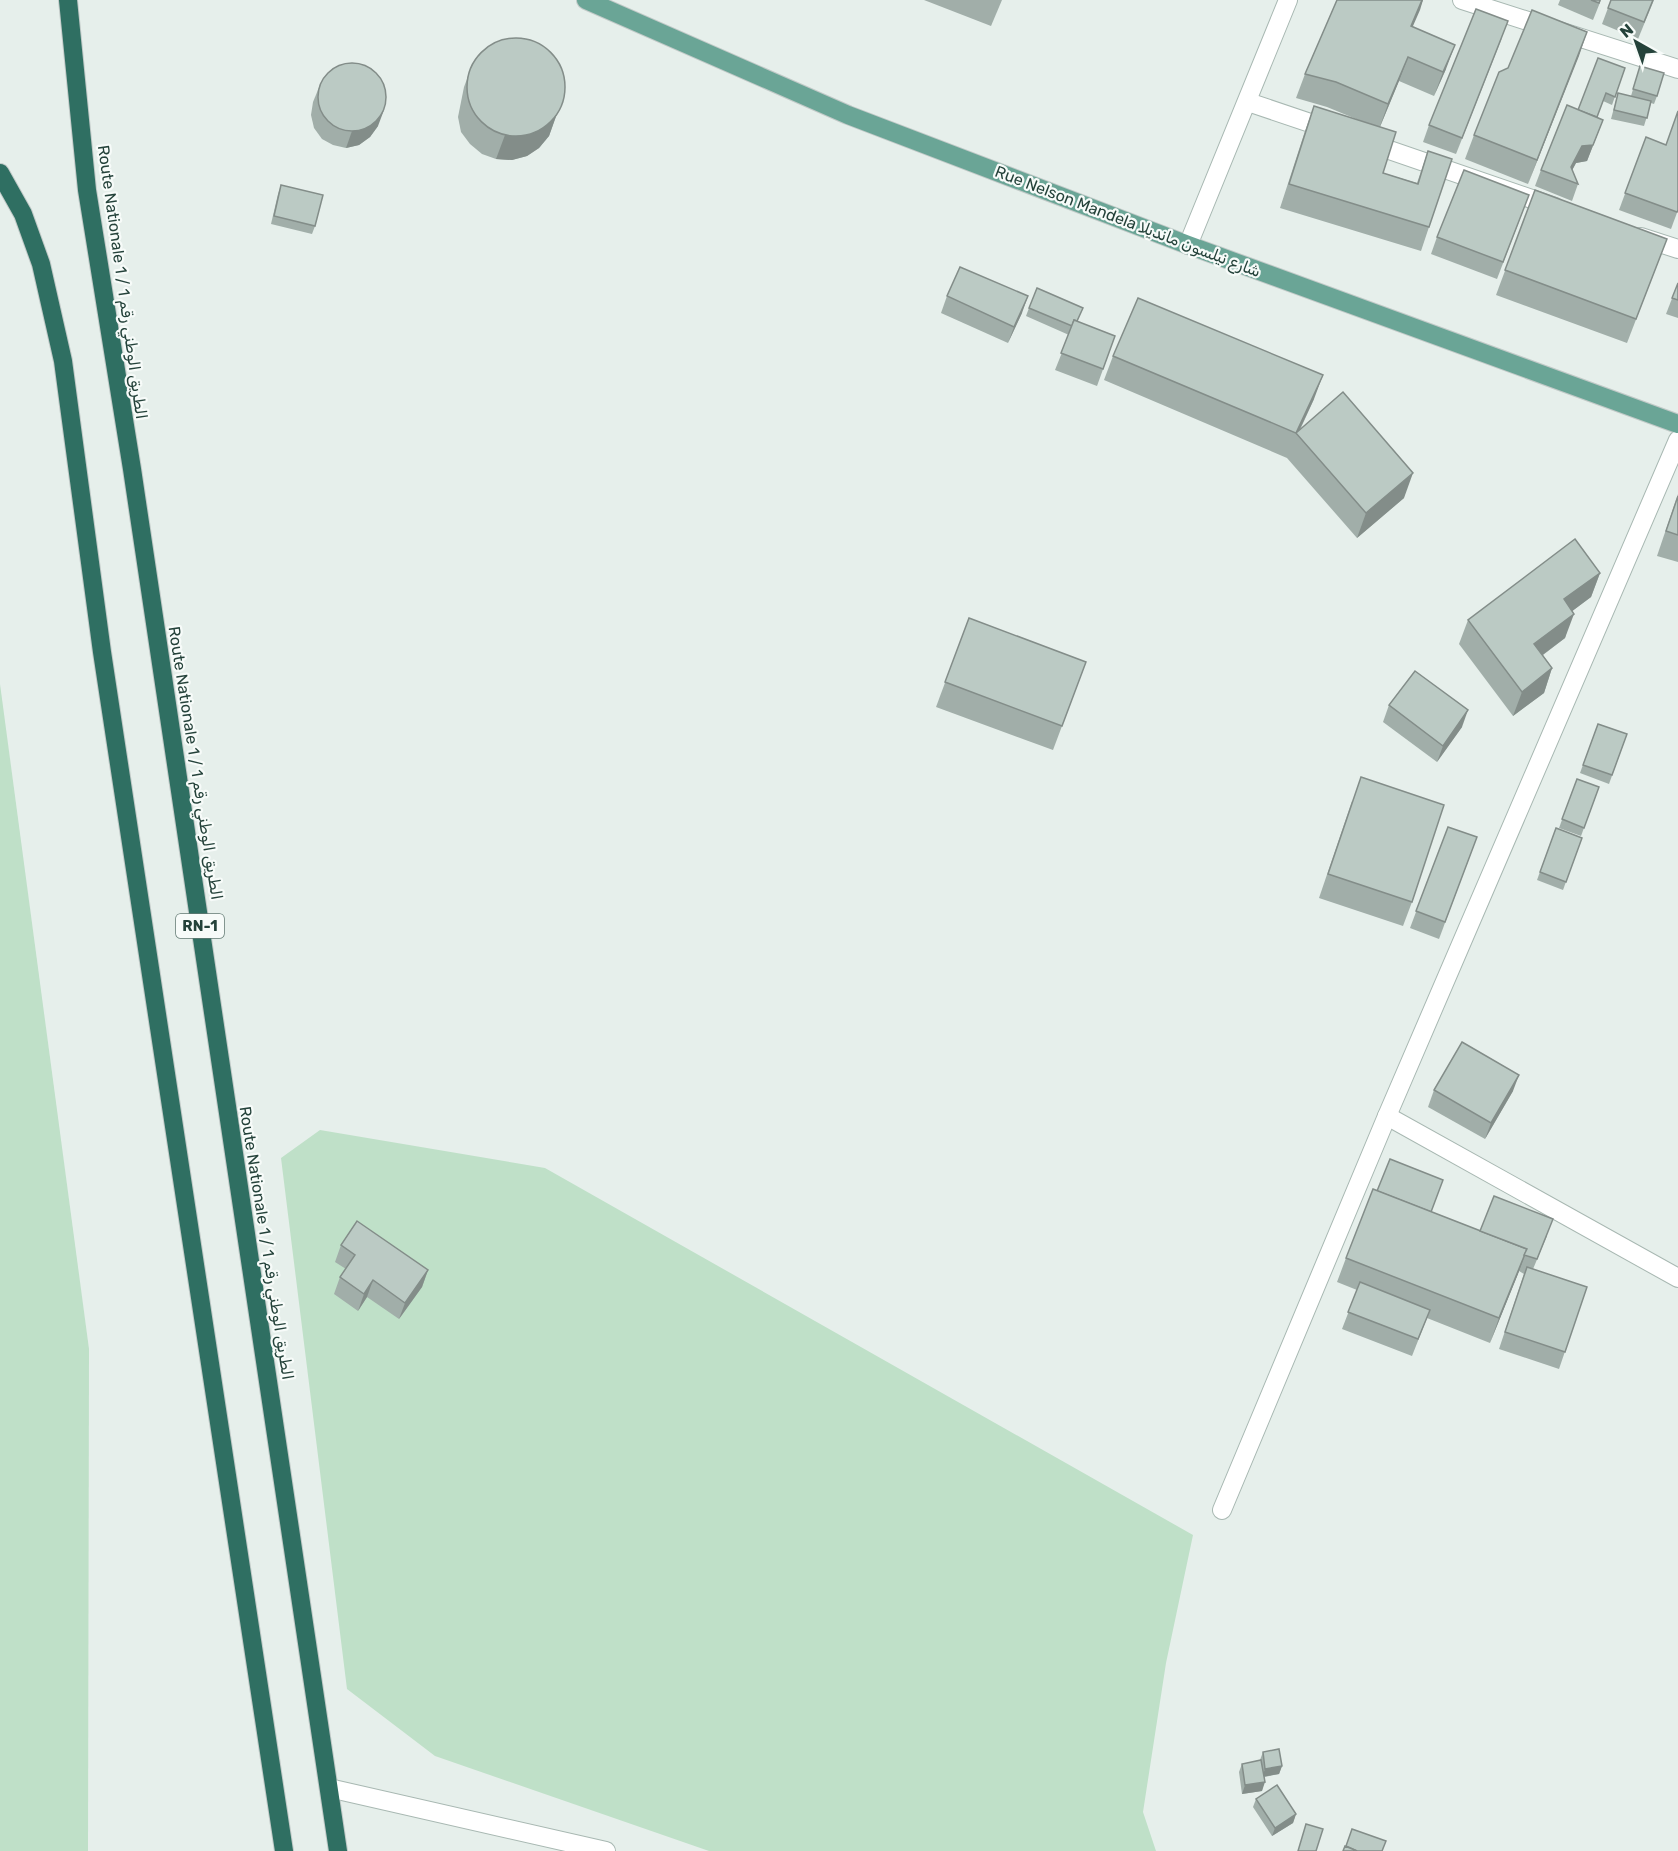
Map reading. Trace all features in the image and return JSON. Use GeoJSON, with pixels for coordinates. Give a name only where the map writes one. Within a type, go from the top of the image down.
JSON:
{"type":"FeatureCollection","features":[{"type":"Feature","properties":{"kind":"highway","name":"Route Nationale 1 / الطريق الوطني رقم 1"},"geometry":{"type":"LineString","coordinates":[[68,0],[87,190],[135,492],[338,1851]]}},
{"type":"Feature","properties":{"kind":"highway"},"geometry":{"type":"LineString","coordinates":[[0,173],[23,214],[41,264],[63,361],[102,652],[284,1851]]}},
{"type":"Feature","properties":{"kind":"main road","name":"Rue Nelson Mandela شارع نيلسون مانديلا"},"geometry":{"type":"LineString","coordinates":[[591,1],[848,115],[1188,245],[1678,424]]}},
{"type":"Feature","properties":{"kind":"street"},"geometry":{"type":"LineString","coordinates":[[1188,245],[1288,0]]}},
{"type":"Feature","properties":{"kind":"street"},"geometry":{"type":"LineString","coordinates":[[1462,0],[1678,69]]}},
{"type":"Feature","properties":{"kind":"street"},"geometry":{"type":"LineString","coordinates":[[1248,102],[1576,214]]}},
{"type":"Feature","properties":{"kind":"street"},"geometry":{"type":"LineString","coordinates":[[1621,230],[1678,249]]}},
{"type":"Feature","properties":{"kind":"street"},"geometry":{"type":"LineString","coordinates":[[1222,1510],[1387,1116],[1678,440]]}},
{"type":"Feature","properties":{"kind":"street"},"geometry":{"type":"LineString","coordinates":[[1387,1116],[1678,1278]]}},
{"type":"Feature","properties":{"kind":"street"},"geometry":{"type":"LineString","coordinates":[[329,1788],[606,1851]]}},
{"type":"Feature","properties":{"kind":"green space"},"geometry":{"type":"Polygon","coordinates":[[[0,684],[89,1349],[88,1851],[0,1851],[0,684]]]}},
{"type":"Feature","properties":{"kind":"green space"},"geometry":{"type":"Polygon","coordinates":[[[320,1130],[545,1168],[1193,1535],[1166,1663],[1143,1812],[1156,1851],[709,1851],[435,1756],[347,1689],[281,1158],[320,1130]]]}},
{"type":"Feature","properties":{"kind":"building"},"geometry":{"type":"Polygon","coordinates":[[[1337,0],[1422,0],[1411,26],[1455,45],[1443,72],[1408,57],[1388,104],[1336,82],[1305,74],[1337,0]]]}},
{"type":"Feature","properties":{"kind":"building"},"geometry":{"type":"Polygon","coordinates":[[[1611,0],[1653,0],[1644,22],[1608,8],[1611,0]]]}},
{"type":"Feature","properties":{"kind":"building"},"geometry":{"type":"Polygon","coordinates":[[[1476,9],[1508,21],[1462,138],[1429,125],[1476,9]]]}},
{"type":"Feature","properties":{"kind":"building"},"geometry":{"type":"Polygon","coordinates":[[[1532,10],[1587,32],[1537,160],[1474,135],[1499,72],[1508,68],[1532,10]]]}},
{"type":"Feature","properties":{"kind":"building"},"geometry":{"type":"Polygon","coordinates":[[[516,38],[535,42],[550,53],[561,68],[565,87],[561,106],[550,121],[535,132],[516,136],[497,132],[482,121],[471,106],[467,87],[471,68],[482,53],[497,42],[516,38]]]}},
{"type":"Feature","properties":{"kind":"building"},"geometry":{"type":"Polygon","coordinates":[[[1598,58],[1625,68],[1615,97],[1606,93],[1597,117],[1578,110],[1598,58]]]}},
{"type":"Feature","properties":{"kind":"building"},"geometry":{"type":"Polygon","coordinates":[[[352,63],[365,66],[376,73],[383,84],[386,97],[383,110],[376,121],[365,128],[352,131],[339,128],[328,121],[321,110],[318,97],[321,84],[328,73],[339,66],[352,63]]]}},
{"type":"Feature","properties":{"kind":"building"},"geometry":{"type":"Polygon","coordinates":[[[1640,66],[1664,73],[1657,96],[1633,89],[1640,66]]]}},
{"type":"Feature","properties":{"kind":"building"},"geometry":{"type":"Polygon","coordinates":[[[1618,93],[1651,101],[1647,118],[1614,110],[1618,93]]]}},
{"type":"Feature","properties":{"kind":"building"},"geometry":{"type":"Polygon","coordinates":[[[1567,105],[1603,120],[1593,145],[1582,146],[1571,167],[1578,184],[1541,170],[1567,105]]]}},
{"type":"Feature","properties":{"kind":"building"},"geometry":{"type":"Polygon","coordinates":[[[1314,106],[1396,132],[1383,173],[1418,184],[1428,151],[1452,159],[1429,227],[1289,184],[1314,106]]]}},
{"type":"Feature","properties":{"kind":"building"},"geometry":{"type":"Polygon","coordinates":[[[1678,111],[1677,212],[1625,193],[1646,137],[1666,145],[1678,111]]]}},
{"type":"Feature","properties":{"kind":"building"},"geometry":{"type":"Polygon","coordinates":[[[1464,170],[1529,195],[1503,262],[1437,237],[1464,170]]]}},
{"type":"Feature","properties":{"kind":"building"},"geometry":{"type":"Polygon","coordinates":[[[281,185],[323,195],[315,226],[274,216],[281,185]]]}},
{"type":"Feature","properties":{"kind":"building"},"geometry":{"type":"Polygon","coordinates":[[[1535,190],[1667,239],[1636,319],[1505,270],[1535,190]]]}},
{"type":"Feature","properties":{"kind":"building"},"geometry":{"type":"Polygon","coordinates":[[[960,267],[1028,296],[1014,327],[947,296],[960,267]]]}},
{"type":"Feature","properties":{"kind":"building"},"geometry":{"type":"Polygon","coordinates":[[[1678,283],[1678,300],[1672,298],[1678,283]]]}},
{"type":"Feature","properties":{"kind":"building"},"geometry":{"type":"Polygon","coordinates":[[[1037,288],[1083,308],[1077,321],[1074,320],[1072,326],[1029,308],[1037,288]]]}},
{"type":"Feature","properties":{"kind":"building"},"geometry":{"type":"Polygon","coordinates":[[[1138,298],[1323,375],[1296,433],[1113,356],[1138,298]]]}},
{"type":"Feature","properties":{"kind":"building"},"geometry":{"type":"Polygon","coordinates":[[[1074,320],[1115,336],[1103,369],[1061,353],[1074,320]]]}},
{"type":"Feature","properties":{"kind":"building"},"geometry":{"type":"Polygon","coordinates":[[[1343,392],[1413,473],[1366,513],[1296,433],[1343,392]]]}},
{"type":"Feature","properties":{"kind":"building"},"geometry":{"type":"Polygon","coordinates":[[[1678,496],[1678,535],[1666,531],[1678,496]]]}},
{"type":"Feature","properties":{"kind":"building"},"geometry":{"type":"Polygon","coordinates":[[[1575,539],[1600,573],[1564,599],[1574,614],[1534,644],[1552,668],[1522,692],[1468,620],[1575,539]]]}},
{"type":"Feature","properties":{"kind":"building"},"geometry":{"type":"Polygon","coordinates":[[[969,618],[1086,662],[1062,726],[945,682],[969,618]]]}},
{"type":"Feature","properties":{"kind":"building"},"geometry":{"type":"Polygon","coordinates":[[[1415,671],[1468,710],[1443,746],[1389,705],[1415,671]]]}},
{"type":"Feature","properties":{"kind":"building"},"geometry":{"type":"Polygon","coordinates":[[[1598,724],[1627,734],[1612,775],[1583,765],[1598,724]]]}},
{"type":"Feature","properties":{"kind":"building"},"geometry":{"type":"Polygon","coordinates":[[[1361,777],[1444,805],[1412,902],[1328,874],[1361,777]]]}},
{"type":"Feature","properties":{"kind":"building"},"geometry":{"type":"Polygon","coordinates":[[[1577,779],[1599,787],[1584,828],[1562,819],[1577,779]]]}},
{"type":"Feature","properties":{"kind":"building"},"geometry":{"type":"Polygon","coordinates":[[[1448,827],[1477,837],[1445,922],[1416,911],[1448,827]]]}},
{"type":"Feature","properties":{"kind":"building"},"geometry":{"type":"Polygon","coordinates":[[[1556,828],[1582,838],[1566,882],[1540,872],[1556,828]]]}},
{"type":"Feature","properties":{"kind":"building"},"geometry":{"type":"Polygon","coordinates":[[[1462,1042],[1519,1075],[1491,1123],[1434,1090],[1462,1042]]]}},
{"type":"Feature","properties":{"kind":"building"},"geometry":{"type":"Polygon","coordinates":[[[1390,1159],[1443,1180],[1431,1212],[1377,1191],[1390,1159]]]}},
{"type":"Feature","properties":{"kind":"building"},"geometry":{"type":"Polygon","coordinates":[[[1373,1189],[1527,1249],[1499,1318],[1346,1258],[1373,1189]]]}},
{"type":"Feature","properties":{"kind":"building"},"geometry":{"type":"Polygon","coordinates":[[[1494,1196],[1553,1219],[1537,1259],[1524,1255],[1527,1249],[1480,1231],[1494,1196]]]}},
{"type":"Feature","properties":{"kind":"building"},"geometry":{"type":"Polygon","coordinates":[[[357,1221],[428,1270],[405,1303],[373,1280],[364,1294],[340,1277],[355,1255],[341,1245],[357,1221]]]}},
{"type":"Feature","properties":{"kind":"building"},"geometry":{"type":"Polygon","coordinates":[[[1527,1267],[1587,1287],[1565,1352],[1505,1332],[1527,1267]]]}},
{"type":"Feature","properties":{"kind":"building"},"geometry":{"type":"Polygon","coordinates":[[[1360,1282],[1430,1310],[1418,1339],[1348,1312],[1360,1282]]]}},
{"type":"Feature","properties":{"kind":"building"},"geometry":{"type":"Polygon","coordinates":[[[1279,1749],[1282,1766],[1265,1769],[1263,1752],[1279,1749]]]}},
{"type":"Feature","properties":{"kind":"building"},"geometry":{"type":"Polygon","coordinates":[[[1261,1760],[1265,1782],[1245,1785],[1242,1764],[1261,1760]]]}},
{"type":"Feature","properties":{"kind":"building"},"geometry":{"type":"Polygon","coordinates":[[[1277,1785],[1296,1814],[1275,1828],[1256,1799],[1277,1785]]]}},
{"type":"Feature","properties":{"kind":"building"},"geometry":{"type":"Polygon","coordinates":[[[1306,1824],[1323,1829],[1316,1851],[1298,1851],[1306,1824]]]}},
{"type":"Feature","properties":{"kind":"building"},"geometry":{"type":"Polygon","coordinates":[[[1352,1829],[1386,1841],[1382,1851],[1357,1851],[1346,1846],[1352,1829]]]}},
{"type":"Feature","properties":{"kind":"building"},"geometry":{"type":"Polygon","coordinates":[[[1345,1846],[1357,1851],[1343,1851],[1345,1846]]]}}]}
